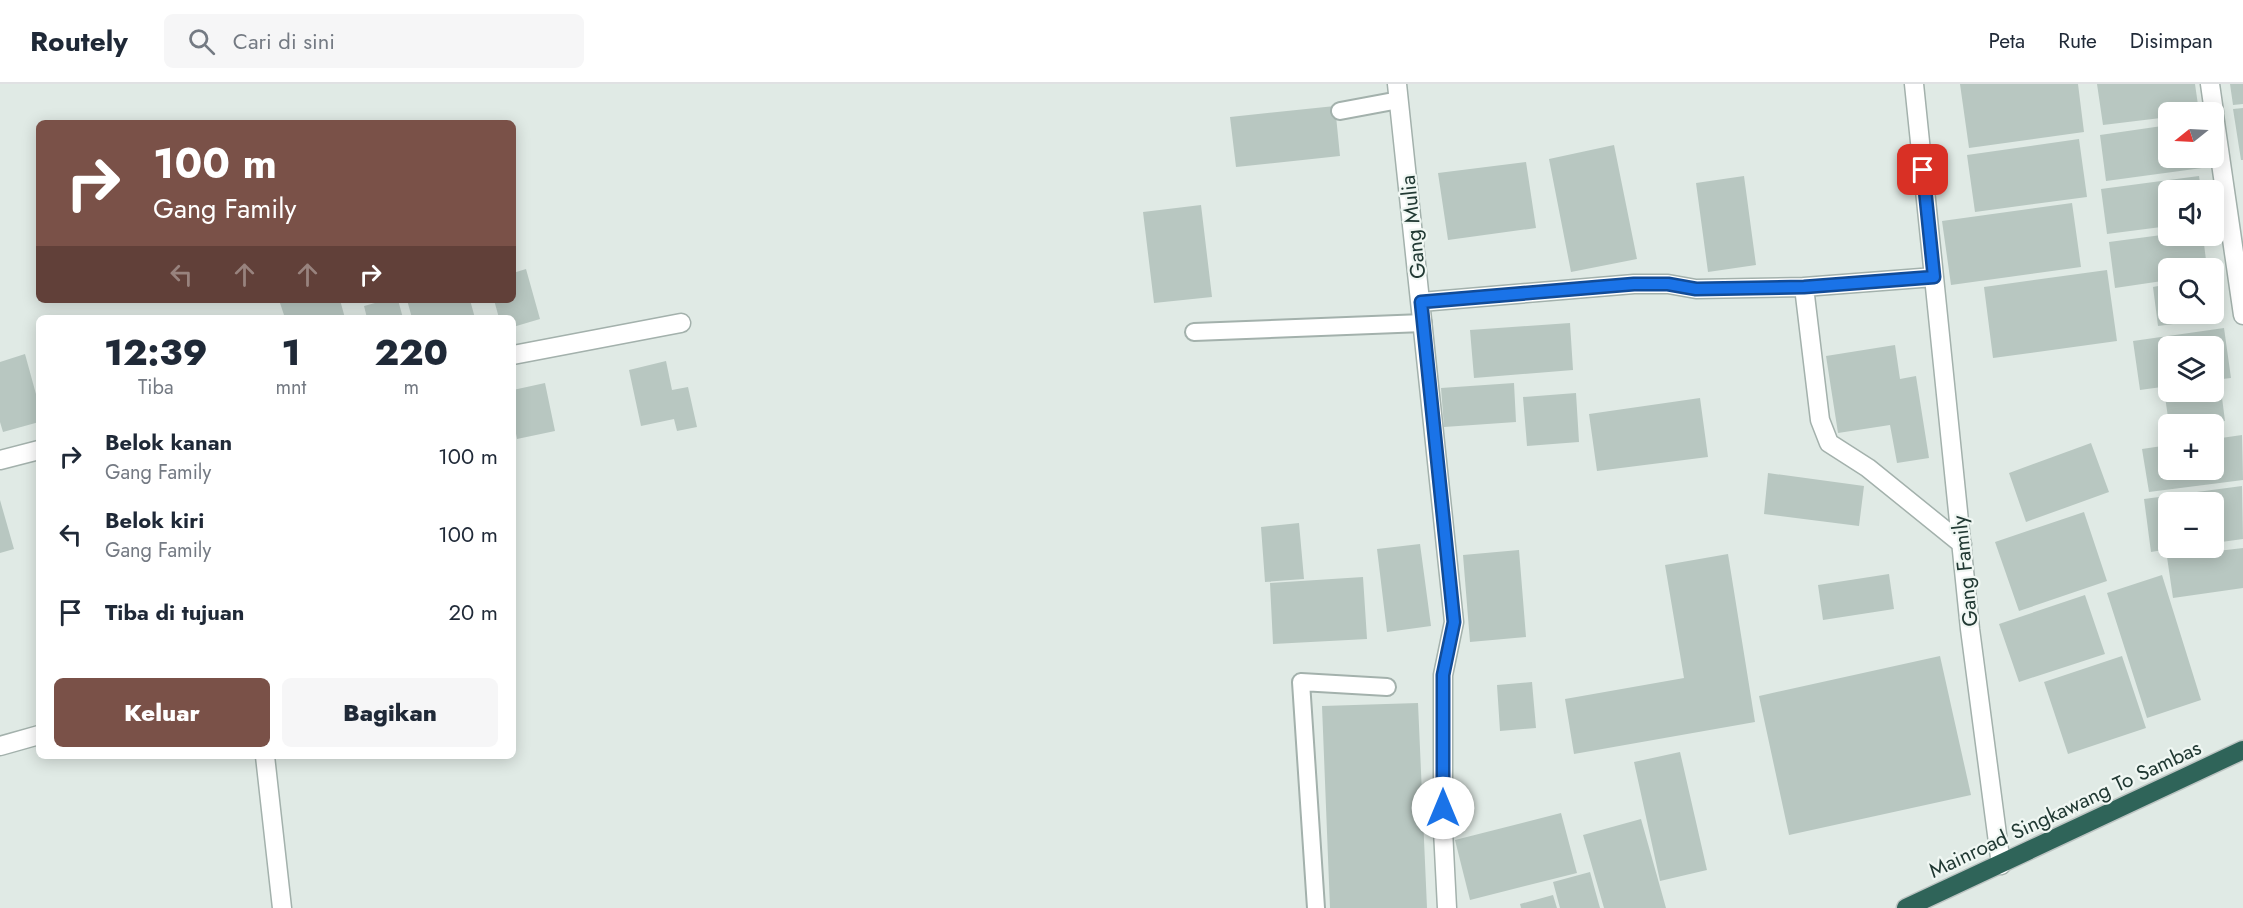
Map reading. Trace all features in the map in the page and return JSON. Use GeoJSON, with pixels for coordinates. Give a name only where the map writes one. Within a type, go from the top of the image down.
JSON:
{"type":"FeatureCollection","features":[{"type":"Feature","properties":{"kind":"highway","name":"Mainroad Singkawang To Sambas"},"geometry":{"type":"LineString","coordinates":[[1906,908],[2243,750]]}},
{"type":"Feature","properties":{"kind":"street","name":"Gang Family"},"geometry":{"type":"LineString","coordinates":[[1914,84],[1971,630],[2001,865]]}},
{"type":"Feature","properties":{"kind":"street"},"geometry":{"type":"LineString","coordinates":[[2210,84],[2212,102]]}},
{"type":"Feature","properties":{"kind":"street","name":"Gang Mulia"},"geometry":{"type":"LineString","coordinates":[[1398,92],[1454,622],[1443,675],[1443,830],[1448,908]]}},
{"type":"Feature","properties":{"kind":"street"},"geometry":{"type":"LineString","coordinates":[[2222,168],[2243,315]]}},
{"type":"Feature","properties":{"kind":"street"},"geometry":{"type":"LineString","coordinates":[[1421,302],[1634,284],[1668,284],[1696,289],[1804,287],[1934,277]]}},
{"type":"Feature","properties":{"kind":"street"},"geometry":{"type":"LineString","coordinates":[[1804,287],[1820,420],[1829,443],[1868,468],[1962,544]]}},
{"type":"Feature","properties":{"kind":"street"},"geometry":{"type":"LineString","coordinates":[[516,354],[681,324]]}},
{"type":"Feature","properties":{"kind":"street"},"geometry":{"type":"LineString","coordinates":[[0,460],[36,451]]}},
{"type":"Feature","properties":{"kind":"street"},"geometry":{"type":"LineString","coordinates":[[0,746],[36,736]]}},
{"type":"Feature","properties":{"kind":"street"},"geometry":{"type":"LineString","coordinates":[[265,759],[282,908]]}},
{"type":"Feature","properties":{"kind":"lane"},"geometry":{"type":"LineString","coordinates":[[1340,111],[1398,92]]}},
{"type":"Feature","properties":{"kind":"lane"},"geometry":{"type":"LineString","coordinates":[[1194,332],[1423,323]]}},
{"type":"Feature","properties":{"kind":"lane"},"geometry":{"type":"LineString","coordinates":[[1316,908],[1301,682],[1387,687]]}},
{"type":"Feature","properties":{"kind":"building"},"geometry":{"type":"Polygon","coordinates":[[[1960,84],[2078,84],[2084,132],[1969,148],[1960,84]]]}},
{"type":"Feature","properties":{"kind":"building"},"geometry":{"type":"Polygon","coordinates":[[[2097,84],[2195,84],[2198,102],[2158,102],[2158,118],[2103,125],[2097,84]]]}},
{"type":"Feature","properties":{"kind":"building"},"geometry":{"type":"Polygon","coordinates":[[[2230,84],[2243,84],[2243,104],[2233,105],[2230,84]]]}},
{"type":"Feature","properties":{"kind":"building"},"geometry":{"type":"Polygon","coordinates":[[[1335,106],[1340,156],[1236,167],[1230,117],[1335,106]]]}},
{"type":"Feature","properties":{"kind":"building"},"geometry":{"type":"Polygon","coordinates":[[[2243,108],[2243,160],[2241,160],[2233,109],[2243,108]]]}},
{"type":"Feature","properties":{"kind":"building"},"geometry":{"type":"Polygon","coordinates":[[[2158,127],[2158,168],[2202,168],[2106,181],[2100,135],[2158,127]]]}},
{"type":"Feature","properties":{"kind":"building"},"geometry":{"type":"Polygon","coordinates":[[[2079,139],[2087,197],[1975,212],[1967,155],[2079,139]]]}},
{"type":"Feature","properties":{"kind":"building"},"geometry":{"type":"Polygon","coordinates":[[[1614,145],[1637,259],[1571,272],[1549,159],[1614,145]]]}},
{"type":"Feature","properties":{"kind":"building"},"geometry":{"type":"Polygon","coordinates":[[[1526,162],[1536,228],[1448,240],[1438,173],[1526,162]]]}},
{"type":"Feature","properties":{"kind":"building"},"geometry":{"type":"Polygon","coordinates":[[[1744,176],[1756,265],[1708,272],[1696,183],[1744,176]]]}},
{"type":"Feature","properties":{"kind":"building"},"geometry":{"type":"Polygon","coordinates":[[[2199,176],[2200,180],[2169,180],[2199,176]]]}},
{"type":"Feature","properties":{"kind":"building"},"geometry":{"type":"Polygon","coordinates":[[[2158,181],[2158,227],[2107,234],[2101,189],[2158,181]]]}},
{"type":"Feature","properties":{"kind":"building"},"geometry":{"type":"Polygon","coordinates":[[[2072,203],[2081,267],[1951,285],[1942,221],[2072,203]]]}},
{"type":"Feature","properties":{"kind":"building"},"geometry":{"type":"Polygon","coordinates":[[[1201,205],[1212,297],[1154,303],[1143,212],[1201,205]]]}},
{"type":"Feature","properties":{"kind":"building"},"geometry":{"type":"Polygon","coordinates":[[[2158,235],[2158,246],[2204,246],[2206,258],[2158,258],[2158,282],[2115,288],[2109,242],[2158,235]]]}},
{"type":"Feature","properties":{"kind":"building"},"geometry":{"type":"Polygon","coordinates":[[[526,269],[540,319],[516,326],[516,315],[498,315],[495,303],[516,303],[516,272],[526,269]]]}},
{"type":"Feature","properties":{"kind":"building"},"geometry":{"type":"Polygon","coordinates":[[[2107,270],[2117,341],[1993,358],[1984,287],[2107,270]]]}},
{"type":"Feature","properties":{"kind":"building"},"geometry":{"type":"Polygon","coordinates":[[[2158,286],[2158,324],[2174,324],[2158,326],[2153,287],[2158,286]]]}},
{"type":"Feature","properties":{"kind":"building"},"geometry":{"type":"Polygon","coordinates":[[[280,303],[341,303],[344,315],[284,315],[280,303]]]}},
{"type":"Feature","properties":{"kind":"building"},"geometry":{"type":"Polygon","coordinates":[[[375,303],[399,303],[402,315],[366,315],[364,306],[375,303]]]}},
{"type":"Feature","properties":{"kind":"building"},"geometry":{"type":"Polygon","coordinates":[[[408,303],[471,303],[474,315],[411,315],[408,303]]]}},
{"type":"Feature","properties":{"kind":"building"},"geometry":{"type":"Polygon","coordinates":[[[1570,323],[1573,370],[1474,378],[1470,330],[1570,323]]]}},
{"type":"Feature","properties":{"kind":"building"},"geometry":{"type":"Polygon","coordinates":[[[2224,328],[2231,378],[2224,379],[2224,336],[2168,336],[2224,328]]]}},
{"type":"Feature","properties":{"kind":"building"},"geometry":{"type":"Polygon","coordinates":[[[2158,337],[2158,388],[2140,390],[2133,341],[2158,337]]]}},
{"type":"Feature","properties":{"kind":"building"},"geometry":{"type":"Polygon","coordinates":[[[1895,345],[1900,379],[1916,376],[1929,458],[1897,463],[1890,425],[1838,433],[1826,356],[1895,345]]]}},
{"type":"Feature","properties":{"kind":"building"},"geometry":{"type":"Polygon","coordinates":[[[25,354],[36,394],[36,423],[3,432],[0,422],[0,362],[25,354]]]}},
{"type":"Feature","properties":{"kind":"building"},"geometry":{"type":"Polygon","coordinates":[[[666,361],[672,390],[688,387],[697,427],[677,431],[674,419],[641,426],[629,370],[666,361]]]}},
{"type":"Feature","properties":{"kind":"building"},"geometry":{"type":"Polygon","coordinates":[[[545,383],[555,431],[517,439],[516,389],[545,383]]]}},
{"type":"Feature","properties":{"kind":"building"},"geometry":{"type":"Polygon","coordinates":[[[1514,383],[1516,422],[1444,427],[1441,388],[1514,383]]]}},
{"type":"Feature","properties":{"kind":"building"},"geometry":{"type":"Polygon","coordinates":[[[1576,393],[1579,442],[1527,446],[1523,397],[1576,393]]]}},
{"type":"Feature","properties":{"kind":"building"},"geometry":{"type":"Polygon","coordinates":[[[1700,398],[1708,457],[1597,471],[1589,414],[1700,398]]]}},
{"type":"Feature","properties":{"kind":"building"},"geometry":{"type":"Polygon","coordinates":[[[2166,402],[2223,402],[2225,421],[2224,414],[2168,414],[2166,402]]]}},
{"type":"Feature","properties":{"kind":"building"},"geometry":{"type":"Polygon","coordinates":[[[2242,435],[2243,480],[2149,492],[2142,449],[2158,447],[2158,480],[2224,480],[2224,438],[2242,435]]]}},
{"type":"Feature","properties":{"kind":"building"},"geometry":{"type":"Polygon","coordinates":[[[2091,443],[2109,492],[2026,522],[2009,473],[2091,443]]]}},
{"type":"Feature","properties":{"kind":"building"},"geometry":{"type":"Polygon","coordinates":[[[1768,473],[1864,486],[1859,526],[1764,514],[1768,473]]]}},
{"type":"Feature","properties":{"kind":"building"},"geometry":{"type":"Polygon","coordinates":[[[2242,486],[2243,539],[2224,542],[2224,492],[2197,492],[2242,486]]]}},
{"type":"Feature","properties":{"kind":"building"},"geometry":{"type":"Polygon","coordinates":[[[2158,497],[2158,551],[2151,552],[2144,499],[2158,497]]]}},
{"type":"Feature","properties":{"kind":"building"},"geometry":{"type":"Polygon","coordinates":[[[0,500],[14,549],[0,553],[0,500]]]}},
{"type":"Feature","properties":{"kind":"building"},"geometry":{"type":"Polygon","coordinates":[[[2084,512],[2107,581],[2019,611],[1995,542],[2084,512]]]}},
{"type":"Feature","properties":{"kind":"building"},"geometry":{"type":"Polygon","coordinates":[[[1299,523],[1304,579],[1265,582],[1261,527],[1299,523]]]}},
{"type":"Feature","properties":{"kind":"building"},"geometry":{"type":"Polygon","coordinates":[[[1420,544],[1431,626],[1387,632],[1377,549],[1420,544]]]}},
{"type":"Feature","properties":{"kind":"building"},"geometry":{"type":"Polygon","coordinates":[[[2243,548],[2243,588],[2173,598],[2167,558],[2224,558],[2224,550],[2243,548]]]}},
{"type":"Feature","properties":{"kind":"building"},"geometry":{"type":"Polygon","coordinates":[[[1519,550],[1526,637],[1470,642],[1463,555],[1519,550]]]}},
{"type":"Feature","properties":{"kind":"building"},"geometry":{"type":"Polygon","coordinates":[[[1728,554],[1755,722],[1574,754],[1565,699],[1684,678],[1665,565],[1728,554]]]}},
{"type":"Feature","properties":{"kind":"building"},"geometry":{"type":"Polygon","coordinates":[[[1889,574],[1894,609],[1823,620],[1818,585],[1889,574]]]}},
{"type":"Feature","properties":{"kind":"building"},"geometry":{"type":"Polygon","coordinates":[[[2162,575],[2201,700],[2147,718],[2107,593],[2162,575]]]}},
{"type":"Feature","properties":{"kind":"building"},"geometry":{"type":"Polygon","coordinates":[[[1363,577],[1367,639],[1273,644],[1270,583],[1363,577]]]}},
{"type":"Feature","properties":{"kind":"building"},"geometry":{"type":"Polygon","coordinates":[[[2085,595],[2105,654],[2019,682],[1999,624],[2085,595]]]}},
{"type":"Feature","properties":{"kind":"building"},"geometry":{"type":"Polygon","coordinates":[[[1940,656],[1971,795],[1789,835],[1759,696],[1940,656]]]}},
{"type":"Feature","properties":{"kind":"building"},"geometry":{"type":"Polygon","coordinates":[[[2122,656],[2146,728],[2068,754],[2044,682],[2122,656]]]}},
{"type":"Feature","properties":{"kind":"building"},"geometry":{"type":"Polygon","coordinates":[[[1532,682],[1536,728],[1500,731],[1497,685],[1532,682]]]}},
{"type":"Feature","properties":{"kind":"building"},"geometry":{"type":"Polygon","coordinates":[[[1418,703],[1427,908],[1330,908],[1322,706],[1418,703]]]}},
{"type":"Feature","properties":{"kind":"building"},"geometry":{"type":"Polygon","coordinates":[[[1680,752],[1707,870],[1660,881],[1634,762],[1680,752]]]}},
{"type":"Feature","properties":{"kind":"building"},"geometry":{"type":"Polygon","coordinates":[[[1561,813],[1577,873],[1470,900],[1455,840],[1561,813]]]}},
{"type":"Feature","properties":{"kind":"building"},"geometry":{"type":"Polygon","coordinates":[[[1641,819],[1666,908],[1604,908],[1583,835],[1641,819]]]}},
{"type":"Feature","properties":{"kind":"building"},"geometry":{"type":"Polygon","coordinates":[[[1590,872],[1600,908],[1560,908],[1553,882],[1590,872]]]}},
{"type":"Feature","properties":{"kind":"building"},"geometry":{"type":"Polygon","coordinates":[[[1553,895],[1557,908],[1521,908],[1520,904],[1553,895]]]}},
{"type":"Feature","properties":{"kind":"route"},"geometry":{"type":"LineString","coordinates":[[1443,808],[1443,675],[1454,622],[1453,598],[1421,302],[1634,284],[1668,284],[1696,289],[1804,287],[1934,277],[1923,170]]}}]}
